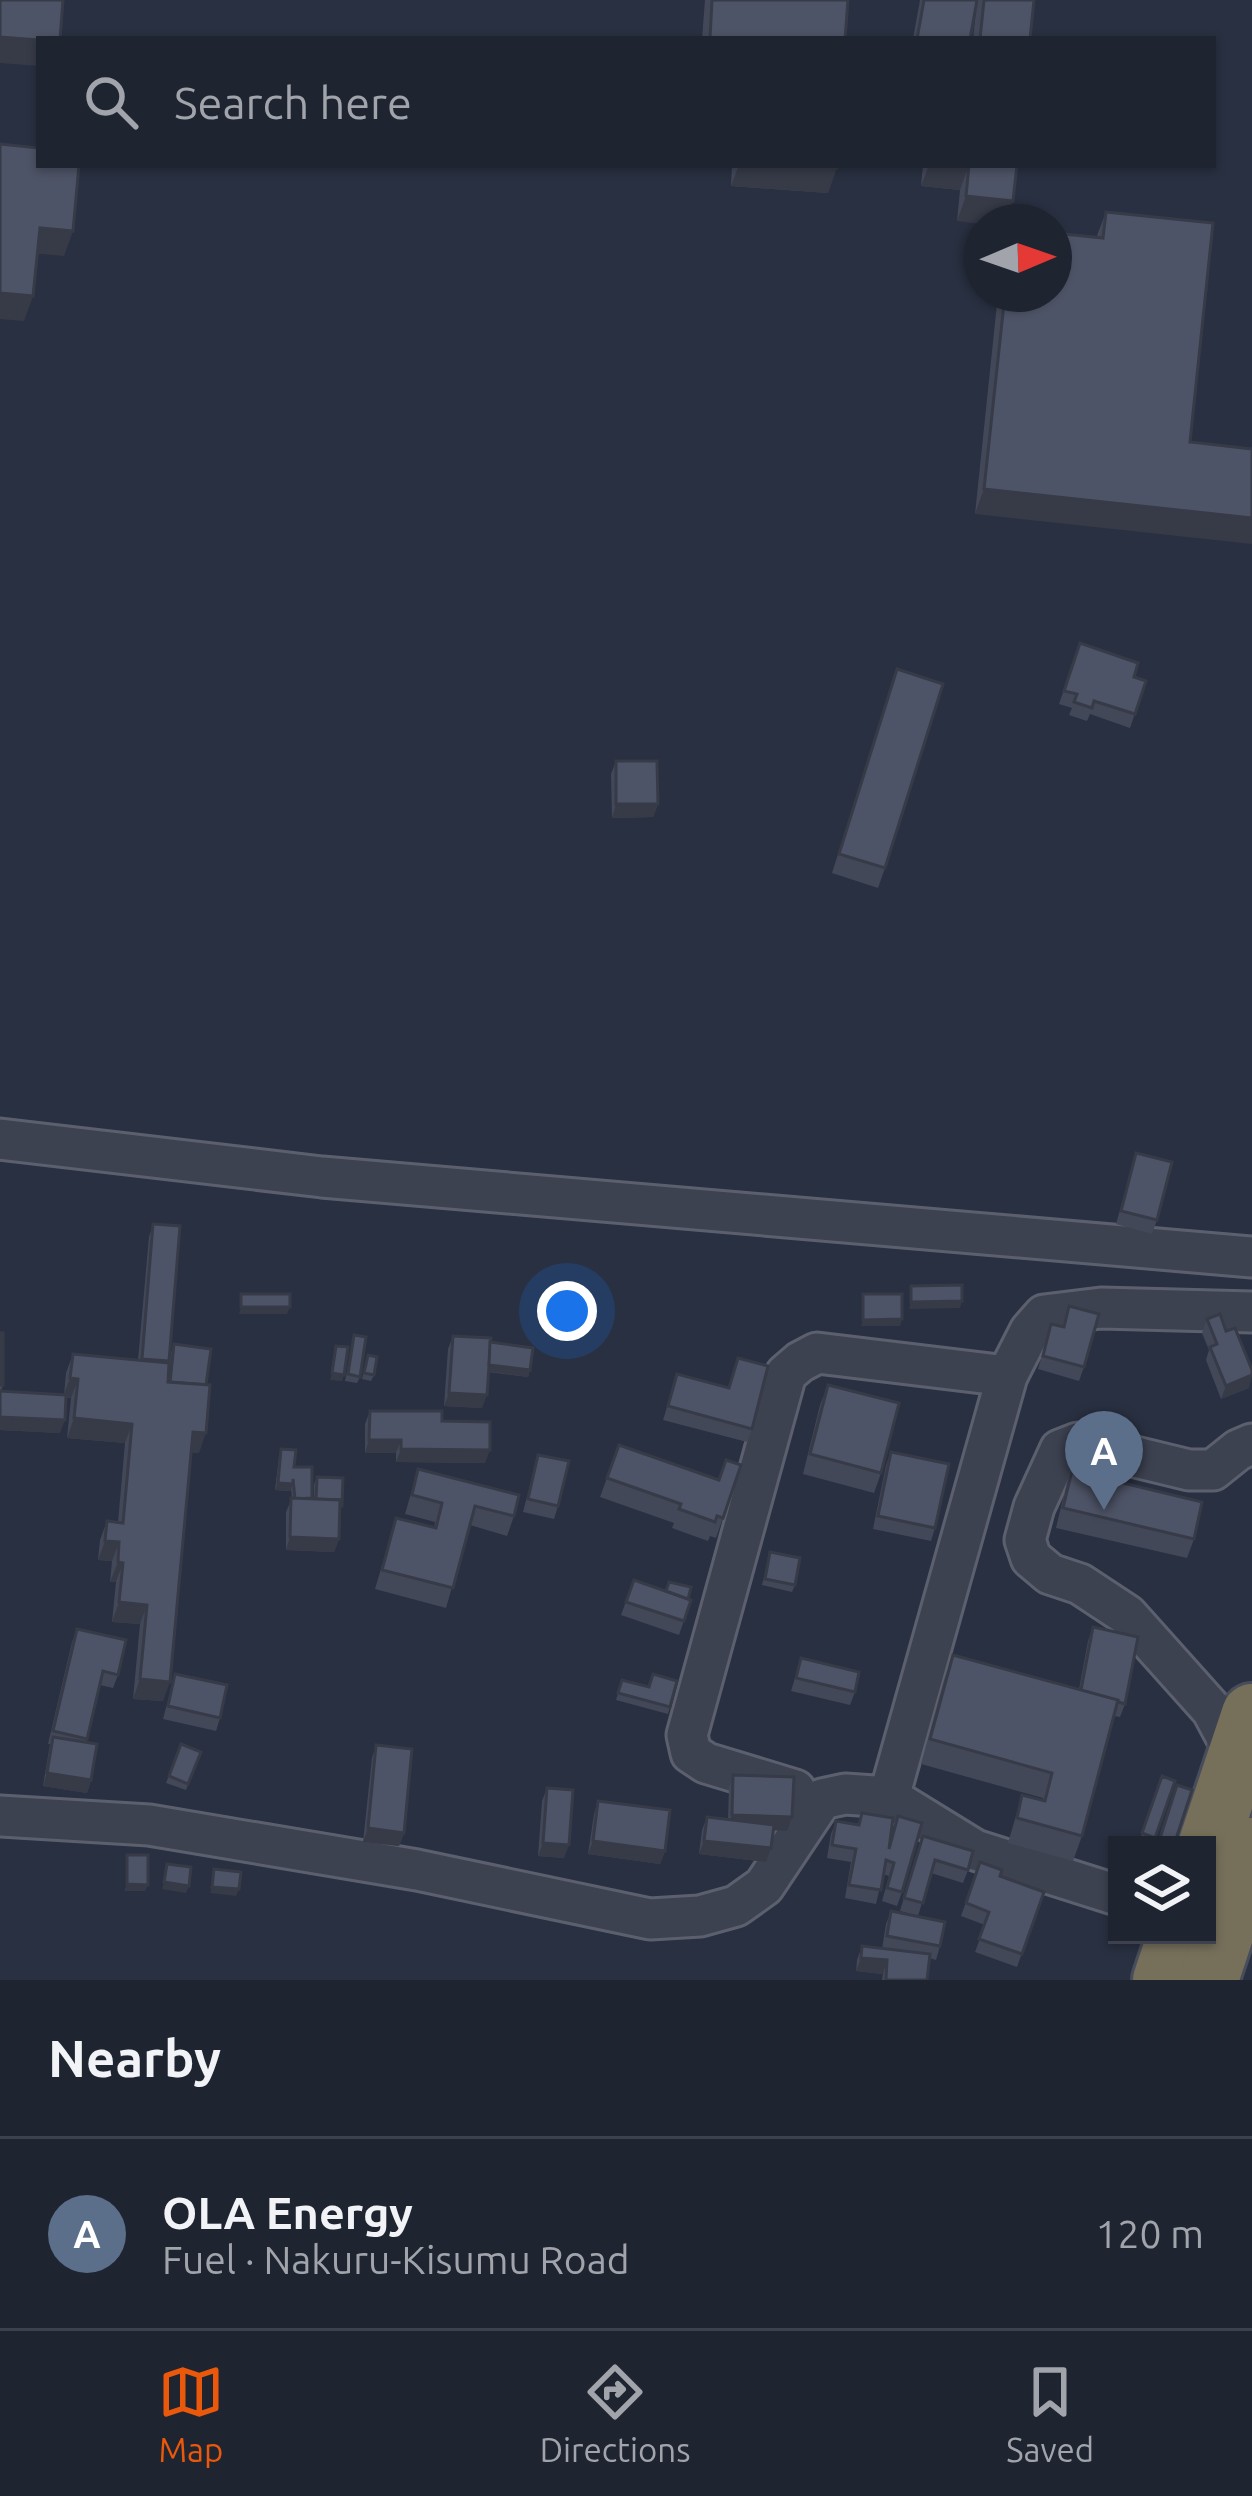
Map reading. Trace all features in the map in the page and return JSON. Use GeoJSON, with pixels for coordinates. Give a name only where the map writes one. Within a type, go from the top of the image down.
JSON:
{"type":"FeatureCollection","features":[{"type":"Feature","properties":{"kind":"highway"},"geometry":{"type":"LineString","coordinates":[[1211,1836],[1245,1736]]}},
{"type":"Feature","properties":{"kind":"highway"},"geometry":{"type":"LineString","coordinates":[[1208,1980],[1252,1848]]}},
{"type":"Feature","properties":{"kind":"highway"},"geometry":{"type":"LineString","coordinates":[[1163,1980],[1175,1944]]}},
{"type":"Feature","properties":{"kind":"street"},"geometry":{"type":"LineString","coordinates":[[0,1139],[322,1177],[1252,1257]]}},
{"type":"Feature","properties":{"kind":"street"},"geometry":{"type":"LineString","coordinates":[[889,1797],[1007,1376],[1030,1330],[1044,1315],[1101,1308],[1252,1312]]}},
{"type":"Feature","properties":{"kind":"street"},"geometry":{"type":"LineString","coordinates":[[1007,1376],[817,1354],[786,1374],[687,1735],[691,1753],[706,1763],[822,1798],[845,1794],[889,1797],[975,1850],[1108,1892]]}},
{"type":"Feature","properties":{"kind":"street"},"geometry":{"type":"LineString","coordinates":[[1245,1736],[1212,1710],[1127,1615],[1080,1584],[1050,1574],[1031,1558],[1024,1540],[1060,1450],[1078,1443],[1190,1470],[1213,1470],[1252,1444]]}},
{"type":"Feature","properties":{"kind":"street"},"geometry":{"type":"LineString","coordinates":[[0,1816],[148,1825],[417,1870],[650,1919],[700,1916],[736,1906],[764,1886],[822,1798]]}},
{"type":"Feature","properties":{"kind":"building"},"geometry":{"type":"Polygon","coordinates":[[[0,0],[63,0],[60,36],[0,37],[0,0]]]}},
{"type":"Feature","properties":{"kind":"building"},"geometry":{"type":"Polygon","coordinates":[[[712,0],[848,0],[845,36],[710,36],[712,0]]]}},
{"type":"Feature","properties":{"kind":"building"},"geometry":{"type":"Polygon","coordinates":[[[924,0],[977,0],[971,36],[918,36],[924,0]]]}},
{"type":"Feature","properties":{"kind":"building"},"geometry":{"type":"Polygon","coordinates":[[[984,0],[1034,0],[1030,36],[980,36],[984,0]]]}},
{"type":"Feature","properties":{"kind":"building"},"geometry":{"type":"Polygon","coordinates":[[[0,144],[36,148],[36,168],[79,168],[73,231],[40,228],[33,296],[0,293],[0,144]]]}},
{"type":"Feature","properties":{"kind":"building"},"geometry":{"type":"Polygon","coordinates":[[[969,168],[1017,168],[1013,201],[966,196],[969,168]]]}},
{"type":"Feature","properties":{"kind":"building"},"geometry":{"type":"Polygon","coordinates":[[[1106,212],[1213,223],[1190,442],[1252,449],[1252,518],[984,489],[1003,312],[1072,312],[1072,235],[1103,238],[1106,212]]]}},
{"type":"Feature","properties":{"kind":"building"},"geometry":{"type":"Polygon","coordinates":[[[1080,643],[1138,663],[1134,677],[1146,681],[1135,714],[1094,701],[1092,708],[1074,702],[1077,694],[1064,691],[1080,643]]]}},
{"type":"Feature","properties":{"kind":"building"},"geometry":{"type":"Polygon","coordinates":[[[897,669],[943,684],[885,868],[839,854],[897,669]]]}},
{"type":"Feature","properties":{"kind":"building"},"geometry":{"type":"Polygon","coordinates":[[[616,761],[657,761],[658,804],[616,804],[616,761]]]}},
{"type":"Feature","properties":{"kind":"building"},"geometry":{"type":"Polygon","coordinates":[[[1136,1153],[1172,1162],[1157,1220],[1121,1211],[1136,1153]]]}},
{"type":"Feature","properties":{"kind":"building"},"geometry":{"type":"Polygon","coordinates":[[[153,1224],[180,1226],[169,1361],[142,1359],[153,1224]]]}},
{"type":"Feature","properties":{"kind":"building"},"geometry":{"type":"Polygon","coordinates":[[[962,1285],[962,1301],[911,1302],[911,1286],[962,1285]]]}},
{"type":"Feature","properties":{"kind":"building"},"geometry":{"type":"Polygon","coordinates":[[[241,1294],[290,1294],[290,1307],[241,1307],[241,1294]]]}},
{"type":"Feature","properties":{"kind":"building"},"geometry":{"type":"Polygon","coordinates":[[[863,1294],[902,1294],[902,1319],[863,1320],[863,1294]]]}},
{"type":"Feature","properties":{"kind":"building"},"geometry":{"type":"Polygon","coordinates":[[[1069,1306],[1099,1314],[1084,1367],[1043,1356],[1051,1324],[1064,1327],[1069,1306]]]}},
{"type":"Feature","properties":{"kind":"building"},"geometry":{"type":"Polygon","coordinates":[[[1220,1314],[1226,1331],[1235,1328],[1252,1370],[1252,1375],[1226,1386],[1210,1347],[1217,1344],[1207,1319],[1220,1314]]]}},
{"type":"Feature","properties":{"kind":"building"},"geometry":{"type":"Polygon","coordinates":[[[3,1333],[3,1385],[0,1385],[3,1333]]]}},
{"type":"Feature","properties":{"kind":"building"},"geometry":{"type":"Polygon","coordinates":[[[354,1335],[366,1337],[360,1377],[348,1374],[354,1335]]]}},
{"type":"Feature","properties":{"kind":"building"},"geometry":{"type":"Polygon","coordinates":[[[453,1336],[491,1338],[487,1395],[449,1393],[453,1336]]]}},
{"type":"Feature","properties":{"kind":"building"},"geometry":{"type":"Polygon","coordinates":[[[490,1342],[533,1348],[530,1370],[489,1365],[490,1342]]]}},
{"type":"Feature","properties":{"kind":"building"},"geometry":{"type":"Polygon","coordinates":[[[174,1344],[211,1349],[206,1385],[170,1382],[174,1344]]]}},
{"type":"Feature","properties":{"kind":"building"},"geometry":{"type":"Polygon","coordinates":[[[336,1346],[348,1347],[344,1375],[332,1373],[336,1346]]]}},
{"type":"Feature","properties":{"kind":"building"},"geometry":{"type":"Polygon","coordinates":[[[73,1354],[169,1363],[168,1382],[210,1385],[206,1433],[193,1432],[170,1682],[140,1679],[147,1605],[119,1602],[123,1563],[118,1562],[119,1542],[105,1541],[107,1521],[123,1523],[132,1424],[74,1418],[78,1379],[70,1378],[73,1354]]]}},
{"type":"Feature","properties":{"kind":"building"},"geometry":{"type":"Polygon","coordinates":[[[368,1355],[377,1357],[374,1375],[364,1373],[368,1355]]]}},
{"type":"Feature","properties":{"kind":"building"},"geometry":{"type":"Polygon","coordinates":[[[738,1358],[768,1366],[752,1429],[668,1406],[677,1374],[729,1388],[738,1358]]]}},
{"type":"Feature","properties":{"kind":"building"},"geometry":{"type":"Polygon","coordinates":[[[828,1385],[899,1403],[881,1473],[810,1454],[828,1385]]]}},
{"type":"Feature","properties":{"kind":"building"},"geometry":{"type":"Polygon","coordinates":[[[0,1391],[66,1395],[65,1420],[0,1417],[0,1391]]]}},
{"type":"Feature","properties":{"kind":"building"},"geometry":{"type":"Polygon","coordinates":[[[370,1411],[442,1411],[442,1421],[490,1422],[490,1450],[401,1449],[401,1440],[369,1440],[370,1411]]]}},
{"type":"Feature","properties":{"kind":"building"},"geometry":{"type":"Polygon","coordinates":[[[1080,1438],[1114,1445],[1106,1479],[1202,1502],[1194,1539],[1063,1508],[1080,1438]]]}},
{"type":"Feature","properties":{"kind":"building"},"geometry":{"type":"Polygon","coordinates":[[[619,1445],[719,1480],[726,1460],[741,1465],[723,1518],[717,1516],[715,1522],[679,1509],[681,1504],[607,1478],[619,1445]]]}},
{"type":"Feature","properties":{"kind":"building"},"geometry":{"type":"Polygon","coordinates":[[[281,1449],[296,1450],[294,1467],[312,1467],[312,1498],[295,1499],[293,1479],[293,1484],[278,1483],[281,1449]]]}},
{"type":"Feature","properties":{"kind":"building"},"geometry":{"type":"Polygon","coordinates":[[[891,1452],[949,1464],[935,1528],[878,1516],[891,1452]]]}},
{"type":"Feature","properties":{"kind":"building"},"geometry":{"type":"Polygon","coordinates":[[[538,1455],[569,1461],[558,1506],[528,1499],[538,1455]]]}},
{"type":"Feature","properties":{"kind":"building"},"geometry":{"type":"Polygon","coordinates":[[[418,1469],[519,1495],[514,1516],[475,1506],[453,1588],[382,1570],[396,1518],[436,1528],[442,1503],[412,1495],[418,1469]]]}},
{"type":"Feature","properties":{"kind":"building"},"geometry":{"type":"Polygon","coordinates":[[[317,1477],[343,1478],[342,1506],[340,1500],[316,1499],[317,1477]]]}},
{"type":"Feature","properties":{"kind":"building"},"geometry":{"type":"Polygon","coordinates":[[[291,1498],[340,1500],[339,1539],[290,1537],[291,1498]]]}},
{"type":"Feature","properties":{"kind":"building"},"geometry":{"type":"Polygon","coordinates":[[[770,1552],[800,1558],[795,1585],[765,1579],[770,1552]]]}},
{"type":"Feature","properties":{"kind":"building"},"geometry":{"type":"Polygon","coordinates":[[[634,1580],[691,1600],[684,1621],[626,1602],[634,1580]]]}},
{"type":"Feature","properties":{"kind":"building"},"geometry":{"type":"Polygon","coordinates":[[[669,1582],[691,1587],[688,1599],[666,1591],[669,1582]]]}},
{"type":"Feature","properties":{"kind":"building"},"geometry":{"type":"Polygon","coordinates":[[[1093,1627],[1138,1637],[1125,1704],[1081,1690],[1093,1627]]]}},
{"type":"Feature","properties":{"kind":"building"},"geometry":{"type":"Polygon","coordinates":[[[77,1629],[126,1640],[118,1675],[103,1671],[87,1739],[53,1731],[77,1629]]]}},
{"type":"Feature","properties":{"kind":"building"},"geometry":{"type":"Polygon","coordinates":[[[953,1655],[1118,1700],[1082,1836],[1017,1818],[1022,1795],[1045,1801],[1052,1773],[930,1739],[953,1655]]]}},
{"type":"Feature","properties":{"kind":"building"},"geometry":{"type":"Polygon","coordinates":[[[801,1658],[859,1672],[855,1692],[796,1678],[801,1658]]]}},
{"type":"Feature","properties":{"kind":"building"},"geometry":{"type":"Polygon","coordinates":[[[175,1674],[227,1685],[220,1718],[168,1706],[175,1674]]]}},
{"type":"Feature","properties":{"kind":"building"},"geometry":{"type":"Polygon","coordinates":[[[653,1674],[677,1681],[670,1707],[618,1693],[622,1680],[649,1687],[653,1674]]]}},
{"type":"Feature","properties":{"kind":"building"},"geometry":{"type":"Polygon","coordinates":[[[53,1737],[97,1744],[91,1780],[47,1773],[53,1737]]]}},
{"type":"Feature","properties":{"kind":"building"},"geometry":{"type":"Polygon","coordinates":[[[181,1744],[201,1752],[188,1784],[169,1776],[181,1744]]]}},
{"type":"Feature","properties":{"kind":"building"},"geometry":{"type":"Polygon","coordinates":[[[376,1745],[412,1749],[404,1833],[368,1828],[376,1745]]]}},
{"type":"Feature","properties":{"kind":"building"},"geometry":{"type":"Polygon","coordinates":[[[733,1775],[794,1777],[792,1817],[732,1815],[733,1775]]]}},
{"type":"Feature","properties":{"kind":"building"},"geometry":{"type":"Polygon","coordinates":[[[1162,1776],[1175,1781],[1156,1836],[1142,1833],[1162,1776]]]}},
{"type":"Feature","properties":{"kind":"building"},"geometry":{"type":"Polygon","coordinates":[[[1177,1785],[1192,1790],[1177,1836],[1161,1836],[1177,1785]]]}},
{"type":"Feature","properties":{"kind":"building"},"geometry":{"type":"Polygon","coordinates":[[[547,1788],[573,1790],[569,1845],[543,1843],[547,1788]]]}},
{"type":"Feature","properties":{"kind":"building"},"geometry":{"type":"Polygon","coordinates":[[[598,1801],[670,1810],[665,1851],[593,1841],[598,1801]]]}},
{"type":"Feature","properties":{"kind":"building"},"geometry":{"type":"Polygon","coordinates":[[[862,1813],[893,1818],[889,1849],[898,1816],[922,1823],[902,1892],[887,1888],[894,1863],[886,1860],[881,1890],[849,1885],[856,1849],[832,1845],[836,1821],[859,1825],[862,1813]]]}},
{"type":"Feature","properties":{"kind":"building"},"geometry":{"type":"Polygon","coordinates":[[[707,1817],[774,1825],[771,1848],[704,1841],[707,1817]]]}},
{"type":"Feature","properties":{"kind":"building"},"geometry":{"type":"Polygon","coordinates":[[[923,1836],[973,1851],[968,1870],[935,1860],[923,1903],[904,1898],[923,1836]]]}},
{"type":"Feature","properties":{"kind":"building"},"geometry":{"type":"Polygon","coordinates":[[[127,1855],[148,1855],[148,1885],[127,1884],[127,1855]]]}},
{"type":"Feature","properties":{"kind":"building"},"geometry":{"type":"Polygon","coordinates":[[[980,1862],[1002,1870],[1000,1876],[1044,1892],[1022,1954],[979,1939],[989,1912],[966,1903],[980,1862]]]}},
{"type":"Feature","properties":{"kind":"building"},"geometry":{"type":"Polygon","coordinates":[[[167,1864],[191,1867],[189,1886],[164,1882],[167,1864]]]}},
{"type":"Feature","properties":{"kind":"building"},"geometry":{"type":"Polygon","coordinates":[[[214,1869],[241,1872],[239,1889],[212,1887],[214,1869]]]}},
{"type":"Feature","properties":{"kind":"building"},"geometry":{"type":"Polygon","coordinates":[[[891,1911],[945,1922],[940,1946],[887,1936],[891,1911]]]}},
{"type":"Feature","properties":{"kind":"building"},"geometry":{"type":"Polygon","coordinates":[[[862,1946],[930,1954],[927,1980],[886,1980],[887,1960],[861,1958],[862,1946]]]}},
{"type":"Feature","properties":{"kind":"place","name":"OLA Energy"},"geometry":{"type":"Point","coordinates":[1104,1510]}}]}
